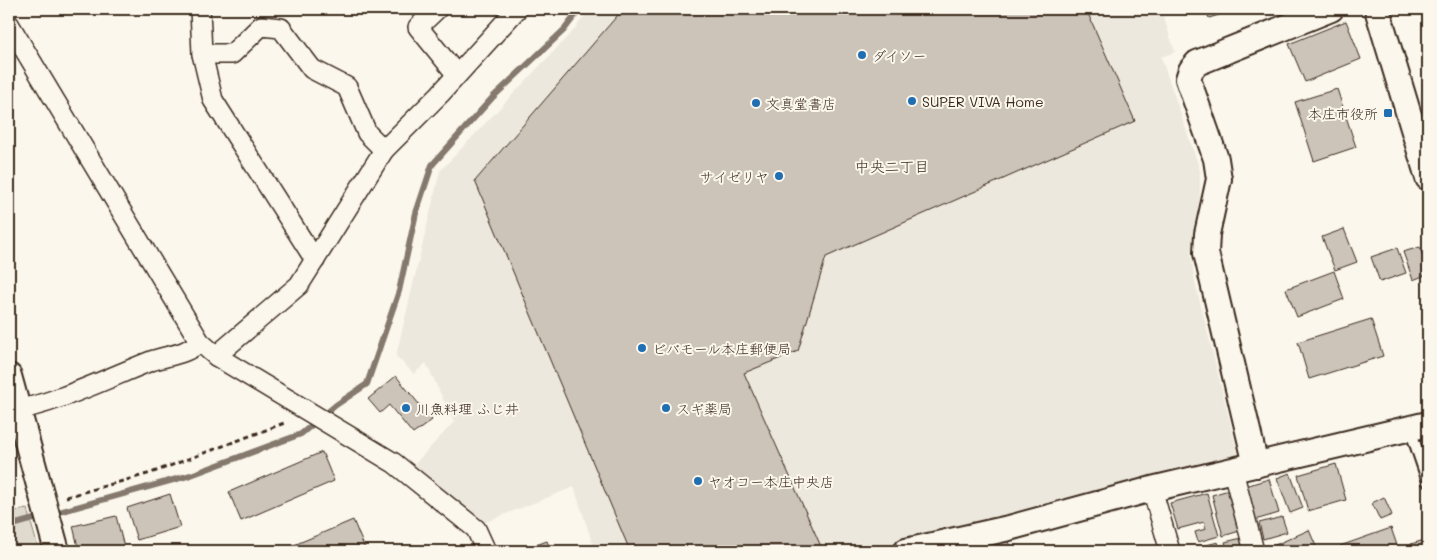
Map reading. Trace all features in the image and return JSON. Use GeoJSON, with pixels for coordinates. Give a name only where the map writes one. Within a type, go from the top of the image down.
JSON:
{"type":"FeatureCollection","features":[{"type":"Feature","properties":{"kind":"street"},"geometry":{"type":"LineString","coordinates":[[200,9],[202,54],[213,100],[315,260]]}},
{"type":"Feature","properties":{"kind":"street"},"geometry":{"type":"LineString","coordinates":[[437,9],[418,27],[457,75]]}},
{"type":"Feature","properties":{"kind":"street"},"geometry":{"type":"LineString","coordinates":[[216,356],[299,285],[384,150],[457,75],[517,9]]}},
{"type":"Feature","properties":{"kind":"street"},"geometry":{"type":"LineString","coordinates":[[1256,465],[1206,253],[1207,234],[1219,179],[1216,158],[1188,79],[1190,70],[1197,63],[1331,9]]}},
{"type":"Feature","properties":{"kind":"street"},"geometry":{"type":"LineString","coordinates":[[1377,9],[1426,164]]}},
{"type":"Feature","properties":{"kind":"street"},"geometry":{"type":"LineString","coordinates":[[9,24],[200,342],[216,356],[394,463],[476,529],[486,551]]}},
{"type":"Feature","properties":{"kind":"street"},"geometry":{"type":"LineString","coordinates":[[202,54],[232,54],[261,26],[282,28],[312,69],[347,87],[367,133],[384,150]]}},
{"type":"Feature","properties":{"kind":"street"},"geometry":{"type":"LineString","coordinates":[[13,410],[37,405],[154,360],[182,354],[200,342]]}},
{"type":"Feature","properties":{"kind":"street"},"geometry":{"type":"LineString","coordinates":[[9,376],[13,410],[57,551]]}},
{"type":"Feature","properties":{"kind":"street"},"geometry":{"type":"LineString","coordinates":[[906,551],[1009,528],[1152,489],[1419,427]]}},
{"type":"Feature","properties":{"kind":"street"},"geometry":{"type":"LineString","coordinates":[[1232,471],[1254,551]]}},
{"type":"Feature","properties":{"kind":"street"},"geometry":{"type":"LineString","coordinates":[[1152,489],[1170,551]]}},
{"type":"Feature","properties":{"kind":"lane"},"geometry":{"type":"LineString","coordinates":[[1419,427],[1428,482]]}},
{"type":"Feature","properties":{"kind":"path"},"geometry":{"type":"LineString","coordinates":[[43,502],[111,486],[151,474],[300,417],[308,411]]}},
{"type":"Feature","properties":{"kind":"shaded area"},"geometry":{"type":"Polygon","coordinates":[[[589,9],[1161,9],[1175,52],[1161,57],[1200,170],[1200,195],[1191,254],[1195,282],[1238,454],[1235,462],[889,545],[875,551],[595,551],[574,487],[478,525],[411,468],[454,422],[426,363],[414,374],[396,356],[440,171],[575,29],[589,9]]]}},
{"type":"Feature","properties":{"kind":"shaded area"},"geometry":{"type":"Polygon","coordinates":[[[27,509],[39,551],[9,551],[9,512],[27,509]]]}},
{"type":"Feature","properties":{"kind":"building"},"geometry":{"type":"Polygon","coordinates":[[[623,9],[1086,9],[1135,121],[826,257],[798,351],[744,373],[823,551],[630,551],[475,181],[623,9]]]}},
{"type":"Feature","properties":{"kind":"building"},"geometry":{"type":"Polygon","coordinates":[[[1205,9],[1239,9],[1209,18],[1205,9]]]}},
{"type":"Feature","properties":{"kind":"building"},"geometry":{"type":"Polygon","coordinates":[[[1346,21],[1361,59],[1305,82],[1289,44],[1346,21]]]}},
{"type":"Feature","properties":{"kind":"building"},"geometry":{"type":"Polygon","coordinates":[[[1337,89],[1356,147],[1314,161],[1295,102],[1337,89]]]}},
{"type":"Feature","properties":{"kind":"building"},"geometry":{"type":"Polygon","coordinates":[[[1344,229],[1357,262],[1335,270],[1322,237],[1344,229]]]}},
{"type":"Feature","properties":{"kind":"building"},"geometry":{"type":"Polygon","coordinates":[[[1420,247],[1428,274],[1413,280],[1403,252],[1420,247]]]}},
{"type":"Feature","properties":{"kind":"building"},"geometry":{"type":"Polygon","coordinates":[[[1397,248],[1406,273],[1380,282],[1371,257],[1397,248]]]}},
{"type":"Feature","properties":{"kind":"building"},"geometry":{"type":"Polygon","coordinates":[[[1334,271],[1344,299],[1297,317],[1286,289],[1334,271]]]}},
{"type":"Feature","properties":{"kind":"building"},"geometry":{"type":"Polygon","coordinates":[[[1371,319],[1383,356],[1309,379],[1298,342],[1371,319]]]}},
{"type":"Feature","properties":{"kind":"building"},"geometry":{"type":"Polygon","coordinates":[[[396,376],[432,420],[413,434],[389,405],[380,413],[368,399],[396,376]]]}},
{"type":"Feature","properties":{"kind":"building"},"geometry":{"type":"Polygon","coordinates":[[[322,452],[334,481],[241,521],[229,492],[322,452]]]}},
{"type":"Feature","properties":{"kind":"building"},"geometry":{"type":"Polygon","coordinates":[[[1336,464],[1346,500],[1308,511],[1298,475],[1336,464]]]}},
{"type":"Feature","properties":{"kind":"building"},"geometry":{"type":"Polygon","coordinates":[[[1290,473],[1303,508],[1290,513],[1277,478],[1290,473]]]}},
{"type":"Feature","properties":{"kind":"building"},"geometry":{"type":"Polygon","coordinates":[[[1269,479],[1279,513],[1255,520],[1245,486],[1269,479]]]}},
{"type":"Feature","properties":{"kind":"building"},"geometry":{"type":"Polygon","coordinates":[[[1232,489],[1243,530],[1223,536],[1212,495],[1232,489]]]}},
{"type":"Feature","properties":{"kind":"building"},"geometry":{"type":"Polygon","coordinates":[[[1207,493],[1219,536],[1198,542],[1195,532],[1206,529],[1204,522],[1178,529],[1170,503],[1207,493]]]}},
{"type":"Feature","properties":{"kind":"building"},"geometry":{"type":"Polygon","coordinates":[[[170,494],[180,527],[137,540],[127,508],[170,494]]]}},
{"type":"Feature","properties":{"kind":"building"},"geometry":{"type":"Polygon","coordinates":[[[1384,497],[1392,515],[1380,520],[1372,503],[1384,497]]]}},
{"type":"Feature","properties":{"kind":"building"},"geometry":{"type":"Polygon","coordinates":[[[116,516],[125,551],[79,551],[73,526],[116,516]]]}},
{"type":"Feature","properties":{"kind":"building"},"geometry":{"type":"Polygon","coordinates":[[[1282,517],[1287,532],[1263,539],[1259,523],[1282,517]]]}},
{"type":"Feature","properties":{"kind":"building"},"geometry":{"type":"Polygon","coordinates":[[[353,520],[366,551],[280,551],[353,520]]]}},
{"type":"Feature","properties":{"kind":"building"},"geometry":{"type":"Polygon","coordinates":[[[1391,528],[1399,551],[1342,551],[1340,546],[1391,528]]]}},
{"type":"Feature","properties":{"kind":"building"},"geometry":{"type":"Polygon","coordinates":[[[1309,530],[1318,551],[1267,551],[1266,549],[1309,530]]]}},
{"type":"Feature","properties":{"kind":"building"},"geometry":{"type":"Polygon","coordinates":[[[1246,537],[1249,551],[1228,551],[1225,542],[1246,537]]]}},
{"type":"Feature","properties":{"kind":"building"},"geometry":{"type":"Polygon","coordinates":[[[1428,539],[1428,551],[1413,551],[1411,544],[1428,539]]]}},
{"type":"Feature","properties":{"kind":"building"},"geometry":{"type":"Polygon","coordinates":[[[547,541],[551,551],[520,551],[547,541]]]}},
{"type":"Feature","properties":{"kind":"building"},"geometry":{"type":"Polygon","coordinates":[[[1009,541],[1012,551],[971,551],[1009,541]]]}},
{"type":"Feature","properties":{"kind":"building"},"geometry":{"type":"Polygon","coordinates":[[[1218,542],[1220,551],[1184,551],[1218,542]]]}},
{"type":"Feature","properties":{"kind":"waterway"},"geometry":{"type":"LineString","coordinates":[[9,526],[191,475],[301,434],[336,405],[367,384],[399,291],[416,213],[432,165],[493,97],[564,30],[580,9]]}},
{"type":"Feature","properties":{"kind":"place","name":"ダイソー"},"geometry":{"type":"Point","coordinates":[862,55]}},
{"type":"Feature","properties":{"kind":"place","name":"SUPER VIVA Home"},"geometry":{"type":"Point","coordinates":[912,101]}},
{"type":"Feature","properties":{"kind":"place","name":"文真堂書店"},"geometry":{"type":"Point","coordinates":[756,103]}},
{"type":"Feature","properties":{"kind":"place","name":"本庄市役所"},"geometry":{"type":"Point","coordinates":[1388,113]}},
{"type":"Feature","properties":{"kind":"place","name":"サイゼリヤ"},"geometry":{"type":"Point","coordinates":[779,176]}},
{"type":"Feature","properties":{"kind":"place","name":"ビバモール本庄郵便局"},"geometry":{"type":"Point","coordinates":[642,348]}},
{"type":"Feature","properties":{"kind":"place","name":"川魚料理 ふじ井"},"geometry":{"type":"Point","coordinates":[406,408]}},
{"type":"Feature","properties":{"kind":"place","name":"スギ薬局"},"geometry":{"type":"Point","coordinates":[666,408]}},
{"type":"Feature","properties":{"kind":"place","name":"ヤオコー本庄中央店"},"geometry":{"type":"Point","coordinates":[698,481]}},
{"type":"Feature","properties":{"kind":"district","name":"中央二丁目"},"geometry":{"type":"Point","coordinates":[892,166]}}]}
